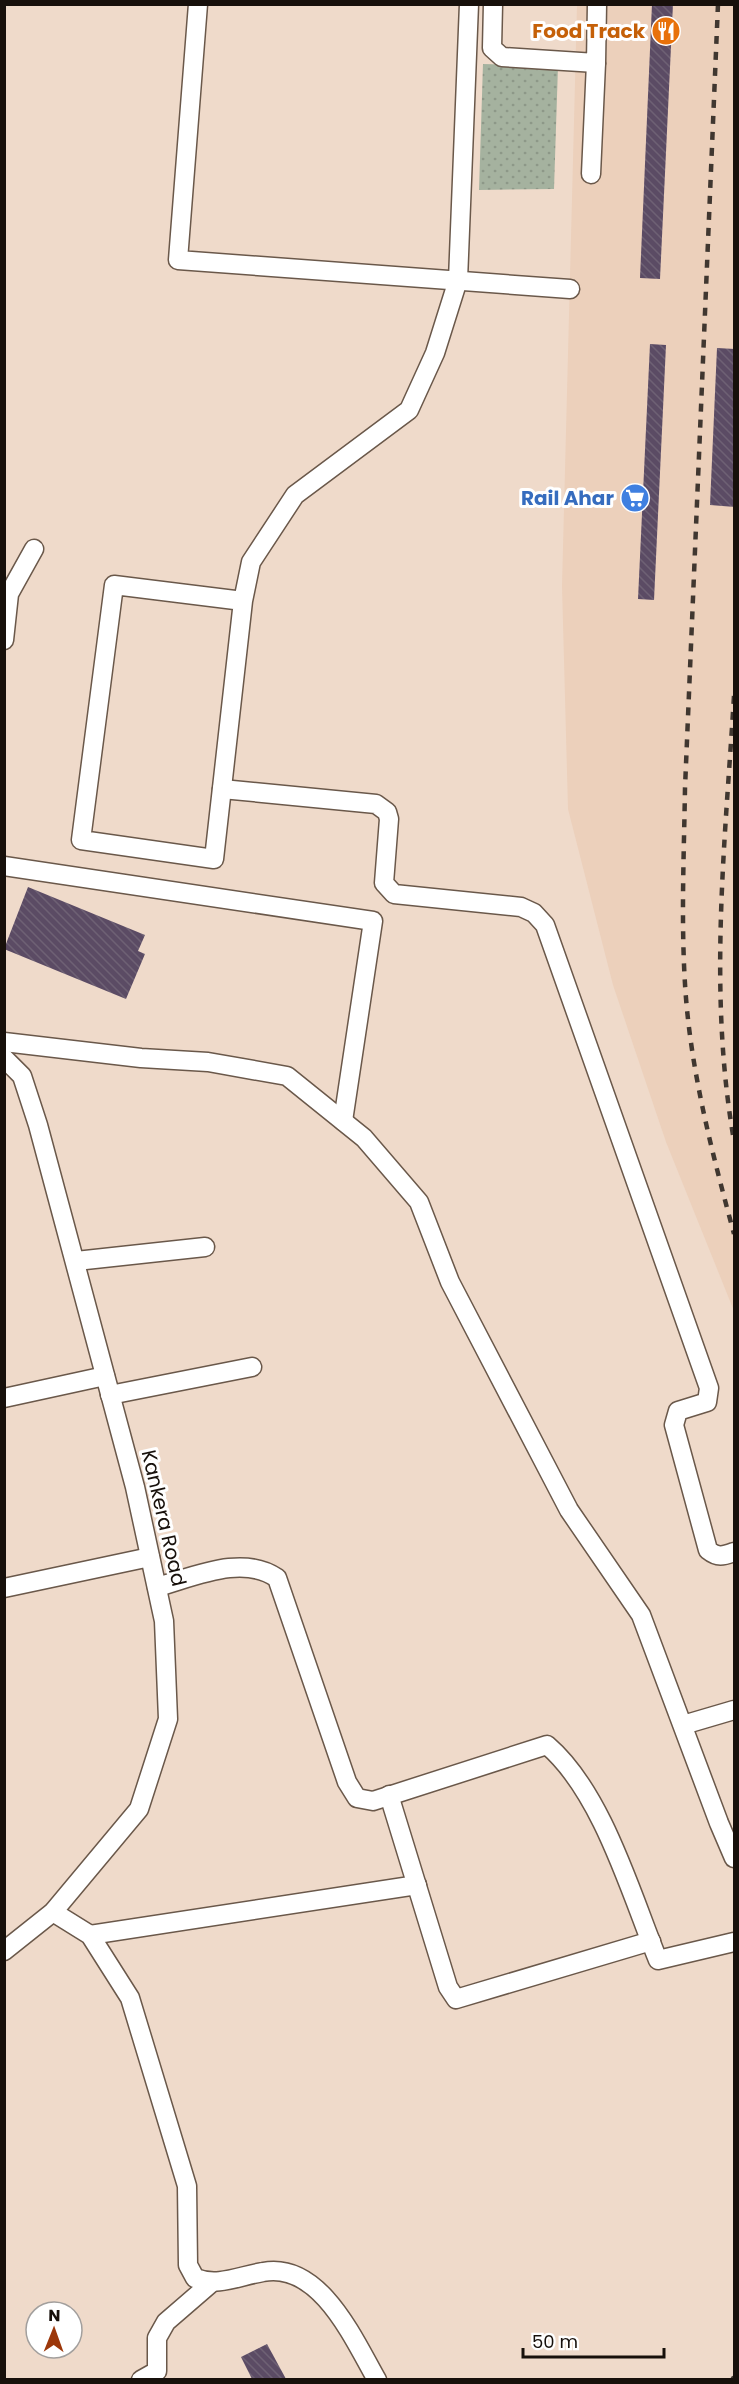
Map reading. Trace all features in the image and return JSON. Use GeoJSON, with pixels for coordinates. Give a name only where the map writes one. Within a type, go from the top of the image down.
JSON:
{"type":"FeatureCollection","features":[{"type":"Feature","properties":{"kind":"street"},"geometry":{"type":"LineString","coordinates":[[198,4],[178,260],[570,289]]}},
{"type":"Feature","properties":{"kind":"street"},"geometry":{"type":"LineString","coordinates":[[243,601],[114,585],[81,840],[214,859],[243,601],[250,562],[295,495],[409,410],[435,353],[458,280],[469,4]]}},
{"type":"Feature","properties":{"kind":"street"},"geometry":{"type":"LineString","coordinates":[[493,4],[492,48],[502,57],[596,63]]}},
{"type":"Feature","properties":{"kind":"street"},"geometry":{"type":"LineString","coordinates":[[591,174],[597,4]]}},
{"type":"Feature","properties":{"kind":"street"},"geometry":{"type":"LineString","coordinates":[[4,640],[9,594],[33,549]]}},
{"type":"Feature","properties":{"kind":"street"},"geometry":{"type":"LineString","coordinates":[[222,789],[376,804],[387,812],[389,819],[384,883],[388,890],[394,894],[521,907],[534,913],[545,925],[709,1388],[706,1402],[678,1411],[674,1425],[708,1550],[715,1556],[722,1557],[735,1552]]}},
{"type":"Feature","properties":{"kind":"street"},"geometry":{"type":"LineString","coordinates":[[4,866],[373,921],[343,1121]]}},
{"type":"Feature","properties":{"kind":"street"},"geometry":{"type":"LineString","coordinates":[[4,1042],[141,1058],[208,1062],[287,1077],[364,1138],[419,1202],[450,1282],[569,1510],[641,1615],[719,1823],[735,1858]]}},
{"type":"Feature","properties":{"kind":"street","name":"Kankera Road"},"geometry":{"type":"LineString","coordinates":[[4,1058],[22,1076],[76,1261],[135,1487],[164,1621],[168,1719],[138,1809],[52,1912],[4,1951]]}},
{"type":"Feature","properties":{"kind":"street"},"geometry":{"type":"LineString","coordinates":[[76,1261],[205,1247]]}},
{"type":"Feature","properties":{"kind":"street"},"geometry":{"type":"LineString","coordinates":[[110,1395],[252,1367]]}},
{"type":"Feature","properties":{"kind":"street"},"geometry":{"type":"LineString","coordinates":[[4,1398],[105,1376]]}},
{"type":"Feature","properties":{"kind":"street"},"geometry":{"type":"LineString","coordinates":[[4,1588],[150,1557]]}},
{"type":"Feature","properties":{"kind":"street"},"geometry":{"type":"LineString","coordinates":[[157,1587],[236,1566],[263,1569],[277,1578],[347,1782],[357,1798],[373,1801],[547,1745],[561,1756],[598,1813],[658,1960],[735,1942]]}},
{"type":"Feature","properties":{"kind":"street"},"geometry":{"type":"LineString","coordinates":[[683,1725],[735,1710]]}},
{"type":"Feature","properties":{"kind":"street"},"geometry":{"type":"LineString","coordinates":[[389,1795],[448,1987],[456,1999],[651,1941]]}},
{"type":"Feature","properties":{"kind":"street"},"geometry":{"type":"LineString","coordinates":[[90,1935],[417,1885]]}},
{"type":"Feature","properties":{"kind":"street"},"geometry":{"type":"LineString","coordinates":[[52,1912],[90,1935],[130,1998],[187,2186],[188,2265],[195,2278],[210,2284]]}},
{"type":"Feature","properties":{"kind":"street"},"geometry":{"type":"LineString","coordinates":[[154,2376],[156,2338],[166,2322],[210,2284],[266,2271],[289,2273],[306,2282],[328,2299],[377,2379]]}},
{"type":"Feature","properties":{"kind":"shaded area"},"geometry":{"type":"Polygon","coordinates":[[[577,5],[734,5],[734,1311],[666,1142],[613,985],[568,809],[562,586],[577,5]]]}},
{"type":"Feature","properties":{"kind":"green space"},"geometry":{"type":"Polygon","coordinates":[[[483,64],[558,66],[554,189],[479,190],[483,64]]]}},
{"type":"Feature","properties":{"kind":"building"},"geometry":{"type":"Polygon","coordinates":[[[652,4],[673,4],[660,279],[640,278],[652,4]]]}},
{"type":"Feature","properties":{"kind":"building"},"geometry":{"type":"Polygon","coordinates":[[[650,344],[666,345],[654,600],[638,599],[650,344]]]}},
{"type":"Feature","properties":{"kind":"building"},"geometry":{"type":"Polygon","coordinates":[[[717,348],[735,349],[735,507],[710,505],[717,348]]]}},
{"type":"Feature","properties":{"kind":"building"},"geometry":{"type":"Polygon","coordinates":[[[28,887],[145,935],[138,951],[145,954],[126,999],[4,949],[28,887]]]}},
{"type":"Feature","properties":{"kind":"building"},"geometry":{"type":"Polygon","coordinates":[[[267,2344],[286,2379],[252,2379],[241,2357],[267,2344]]]}},
{"type":"Feature","properties":{"kind":"railway"},"geometry":{"type":"LineString","coordinates":[[718,4],[685,788],[683,935],[688,1016],[697,1079],[734,1234]]}},
{"type":"Feature","properties":{"kind":"railway"},"geometry":{"type":"LineString","coordinates":[[734,696],[723,863],[720,974],[726,1085],[734,1141]]}},
{"type":"Feature","properties":{"kind":"place","name":"Food Track"},"geometry":{"type":"Point","coordinates":[666,31]}},
{"type":"Feature","properties":{"kind":"place","name":"Rail Ahar"},"geometry":{"type":"Point","coordinates":[635,498]}}]}
